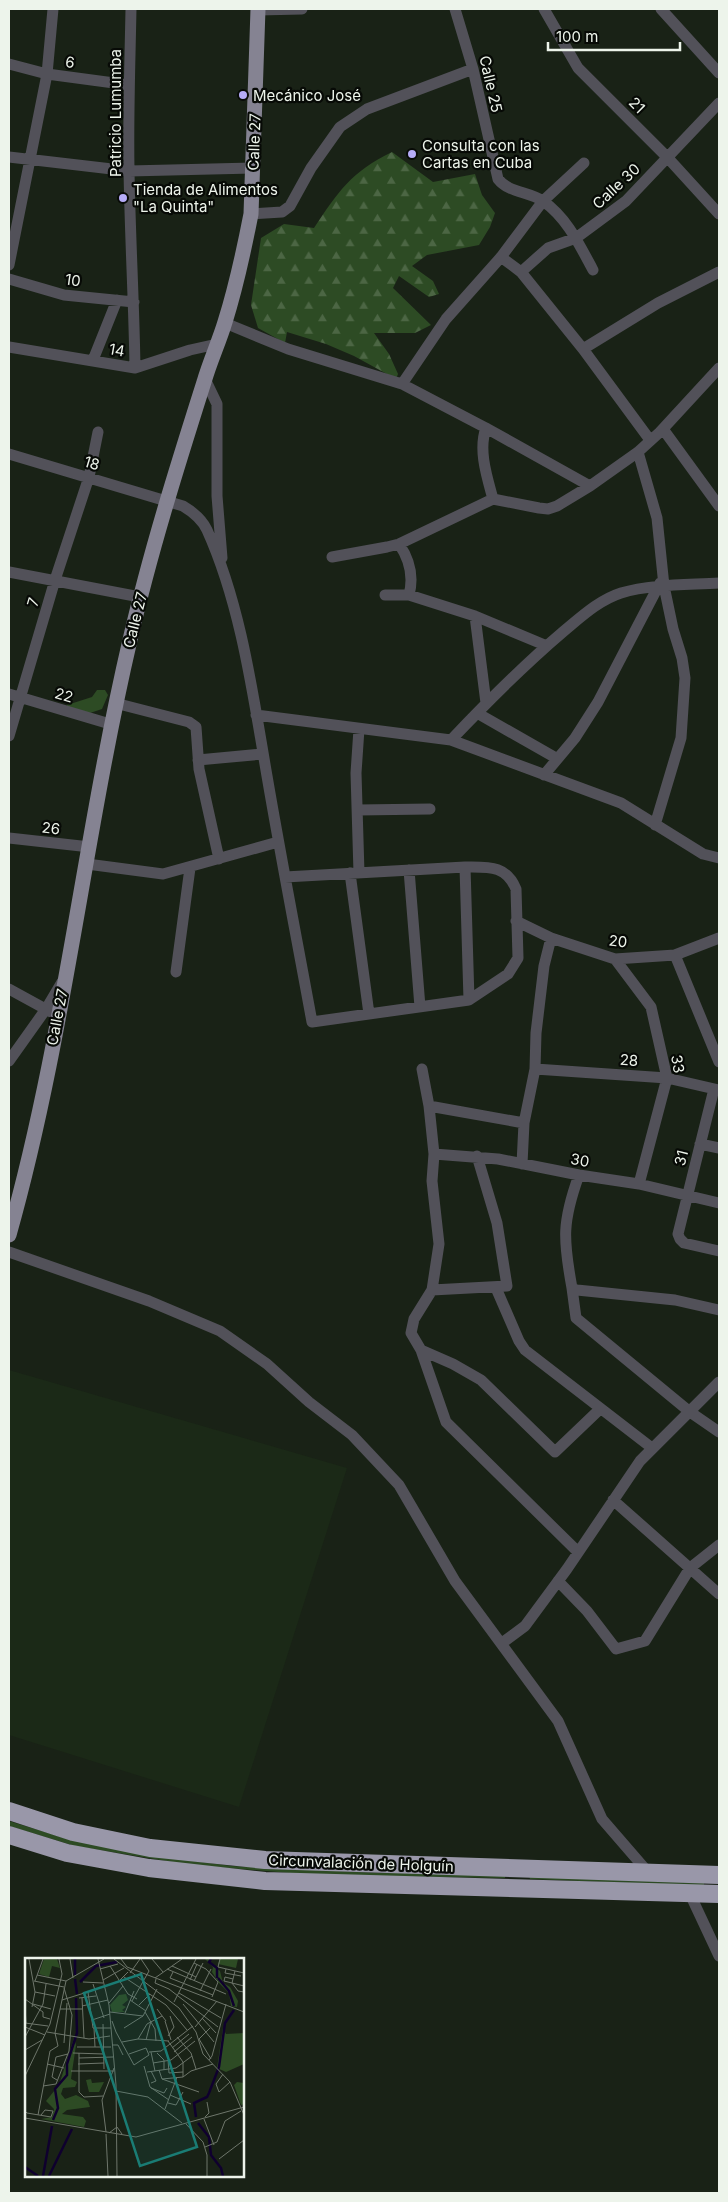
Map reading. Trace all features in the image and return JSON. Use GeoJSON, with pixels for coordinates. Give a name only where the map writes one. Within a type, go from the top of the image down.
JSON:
{"type":"FeatureCollection","features":[{"type":"Feature","properties":{"kind":"highway","name":"Circunvalación de Holguín"},"geometry":{"type":"LineString","coordinates":[[9,1811],[73,1832],[150,1848],[265,1860],[719,1875]]}},
{"type":"Feature","properties":{"kind":"highway","name":"Circunvalación de Holguín"},"geometry":{"type":"LineString","coordinates":[[9,1835],[68,1853],[149,1868],[264,1881],[719,1894]]}},
{"type":"Feature","properties":{"kind":"main road","name":"Calle 27"},"geometry":{"type":"LineString","coordinates":[[9,1235],[22,1187],[52,1012],[66,976],[110,724],[140,596],[166,501],[225,323],[251,214],[258,9]]}},
{"type":"Feature","properties":{"kind":"street"},"geometry":{"type":"LineString","coordinates":[[9,265],[12,238],[30,161],[47,74],[53,9]]}},
{"type":"Feature","properties":{"kind":"street","name":"Patricio Lumumba"},"geometry":{"type":"LineString","coordinates":[[131,9],[129,171],[135,368]]}},
{"type":"Feature","properties":{"kind":"street"},"geometry":{"type":"LineString","coordinates":[[258,9],[302,9]]}},
{"type":"Feature","properties":{"kind":"street","name":"Calle 25"},"geometry":{"type":"LineString","coordinates":[[454,9],[473,70],[498,179],[506,187],[543,201],[561,217],[576,238],[593,270]]}},
{"type":"Feature","properties":{"kind":"street","name":"21"},"geometry":{"type":"LineString","coordinates":[[544,9],[578,68],[667,157],[719,214]]}},
{"type":"Feature","properties":{"kind":"street"},"geometry":{"type":"LineString","coordinates":[[661,9],[719,73]]}},
{"type":"Feature","properties":{"kind":"street","name":"6"},"geometry":{"type":"LineString","coordinates":[[9,64],[47,74],[129,84]]}},
{"type":"Feature","properties":{"kind":"street"},"geometry":{"type":"LineString","coordinates":[[251,214],[282,212],[290,206],[297,190],[340,127],[368,109],[473,70]]}},
{"type":"Feature","properties":{"kind":"street","name":"Calle 30"},"geometry":{"type":"LineString","coordinates":[[521,272],[548,248],[562,241],[576,238],[626,201],[719,104]]}},
{"type":"Feature","properties":{"kind":"street"},"geometry":{"type":"LineString","coordinates":[[9,157],[30,161],[129,171],[253,168]]}},
{"type":"Feature","properties":{"kind":"street"},"geometry":{"type":"LineString","coordinates":[[402,384],[446,319],[501,257],[543,201],[584,163]]}},
{"type":"Feature","properties":{"kind":"street"},"geometry":{"type":"LineString","coordinates":[[501,257],[521,272],[583,349],[650,440]]}},
{"type":"Feature","properties":{"kind":"street"},"geometry":{"type":"LineString","coordinates":[[583,349],[658,303],[719,272]]}},
{"type":"Feature","properties":{"kind":"street","name":"10"},"geometry":{"type":"LineString","coordinates":[[9,279],[64,295],[134,302]]}},
{"type":"Feature","properties":{"kind":"street"},"geometry":{"type":"LineString","coordinates":[[93,360],[117,300]]}},
{"type":"Feature","properties":{"kind":"street"},"geometry":{"type":"LineString","coordinates":[[225,323],[288,349],[402,384],[590,486]]}},
{"type":"Feature","properties":{"kind":"street","name":"14"},"geometry":{"type":"LineString","coordinates":[[9,347],[135,368],[190,350],[217,344]]}},
{"type":"Feature","properties":{"kind":"street"},"geometry":{"type":"LineString","coordinates":[[332,557],[387,548],[399,544],[493,499],[548,509],[558,506],[638,452],[719,368]]}},
{"type":"Feature","properties":{"kind":"street"},"geometry":{"type":"LineString","coordinates":[[205,379],[217,404],[217,496],[223,572],[236,620],[256,715],[278,842],[312,1022],[469,1000],[508,974],[515,966],[518,958],[516,890],[512,880],[505,872],[488,867],[465,867],[285,877]]}},
{"type":"Feature","properties":{"kind":"street"},"geometry":{"type":"LineString","coordinates":[[486,428],[484,434],[484,462],[493,499]]}},
{"type":"Feature","properties":{"kind":"street"},"geometry":{"type":"LineString","coordinates":[[662,429],[719,506]]}},
{"type":"Feature","properties":{"kind":"street","name":"7"},"geometry":{"type":"LineString","coordinates":[[9,736],[14,696],[89,478],[98,432]]}},
{"type":"Feature","properties":{"kind":"street"},"geometry":{"type":"LineString","coordinates":[[638,452],[657,518],[662,583],[682,658],[684,687],[681,738],[655,825]]}},
{"type":"Feature","properties":{"kind":"street","name":"18"},"geometry":{"type":"LineString","coordinates":[[9,454],[166,501],[192,511],[203,524],[223,572]]}},
{"type":"Feature","properties":{"kind":"street"},"geometry":{"type":"LineString","coordinates":[[399,544],[407,556],[411,572],[409,595]]}},
{"type":"Feature","properties":{"kind":"street"},"geometry":{"type":"LineString","coordinates":[[9,572],[140,596]]}},
{"type":"Feature","properties":{"kind":"street"},"geometry":{"type":"LineString","coordinates":[[544,775],[556,758],[575,738],[598,702],[662,583]]}},
{"type":"Feature","properties":{"kind":"street"},"geometry":{"type":"LineString","coordinates":[[451,740],[486,703],[547,646],[586,612],[608,599],[621,593],[662,583],[719,583]]}},
{"type":"Feature","properties":{"kind":"street"},"geometry":{"type":"LineString","coordinates":[[385,594],[409,595],[475,616],[547,646]]}},
{"type":"Feature","properties":{"kind":"street"},"geometry":{"type":"LineString","coordinates":[[475,616],[486,703]]}},
{"type":"Feature","properties":{"kind":"street","name":"22"},"geometry":{"type":"LineString","coordinates":[[14,696],[110,724]]}},
{"type":"Feature","properties":{"kind":"street"},"geometry":{"type":"LineString","coordinates":[[115,703],[189,722],[196,727],[198,760],[219,858]]}},
{"type":"Feature","properties":{"kind":"street"},"geometry":{"type":"LineString","coordinates":[[477,713],[556,758]]}},
{"type":"Feature","properties":{"kind":"street"},"geometry":{"type":"LineString","coordinates":[[256,715],[451,740],[621,804],[703,854],[719,858]]}},
{"type":"Feature","properties":{"kind":"street"},"geometry":{"type":"LineString","coordinates":[[359,729],[356,774],[358,810],[354,873],[369,1014]]}},
{"type":"Feature","properties":{"kind":"street"},"geometry":{"type":"LineString","coordinates":[[198,760],[263,754]]}},
{"type":"Feature","properties":{"kind":"street"},"geometry":{"type":"LineString","coordinates":[[358,810],[430,809]]}},
{"type":"Feature","properties":{"kind":"street","name":"26"},"geometry":{"type":"LineString","coordinates":[[9,838],[90,847]]}},
{"type":"Feature","properties":{"kind":"street"},"geometry":{"type":"LineString","coordinates":[[87,864],[163,874],[278,842]]}},
{"type":"Feature","properties":{"kind":"street"},"geometry":{"type":"LineString","coordinates":[[465,867],[469,1000]]}},
{"type":"Feature","properties":{"kind":"street"},"geometry":{"type":"LineString","coordinates":[[176,972],[190,868]]}},
{"type":"Feature","properties":{"kind":"street"},"geometry":{"type":"LineString","coordinates":[[409,870],[420,1007]]}},
{"type":"Feature","properties":{"kind":"street","name":"20"},"geometry":{"type":"LineString","coordinates":[[516,921],[551,938],[614,959],[675,954],[719,938]]}},
{"type":"Feature","properties":{"kind":"street"},"geometry":{"type":"LineString","coordinates":[[522,1164],[524,1123],[535,1069],[537,1023],[544,966],[551,938]]}},
{"type":"Feature","properties":{"kind":"street"},"geometry":{"type":"LineString","coordinates":[[675,954],[719,1062]]}},
{"type":"Feature","properties":{"kind":"street","name":"33"},"geometry":{"type":"LineString","coordinates":[[614,959],[651,1007],[667,1078],[639,1184]]}},
{"type":"Feature","properties":{"kind":"street"},"geometry":{"type":"LineString","coordinates":[[9,989],[52,1012],[9,1061]]}},
{"type":"Feature","properties":{"kind":"street","name":"28"},"geometry":{"type":"LineString","coordinates":[[535,1069],[667,1078],[716,1090]]}},
{"type":"Feature","properties":{"kind":"street"},"geometry":{"type":"LineString","coordinates":[[422,1070],[429,1106],[434,1154],[432,1181],[439,1244],[432,1290],[414,1318],[411,1333],[421,1350],[446,1422],[578,1552]]}},
{"type":"Feature","properties":{"kind":"street","name":"31"},"geometry":{"type":"LineString","coordinates":[[716,1090],[700,1144],[678,1234],[684,1243],[719,1251]]}},
{"type":"Feature","properties":{"kind":"street"},"geometry":{"type":"LineString","coordinates":[[429,1106],[524,1123]]}},
{"type":"Feature","properties":{"kind":"street"},"geometry":{"type":"LineString","coordinates":[[700,1144],[719,1148]]}},
{"type":"Feature","properties":{"kind":"street","name":"30"},"geometry":{"type":"LineString","coordinates":[[434,1154],[477,1156],[639,1184],[719,1203]]}},
{"type":"Feature","properties":{"kind":"street"},"geometry":{"type":"LineString","coordinates":[[432,1290],[507,1286],[497,1223],[477,1156]]}},
{"type":"Feature","properties":{"kind":"street"},"geometry":{"type":"LineString","coordinates":[[580,1175],[568,1206],[565,1226],[566,1255],[576,1318],[690,1412],[719,1432]]}},
{"type":"Feature","properties":{"kind":"street"},"geometry":{"type":"LineString","coordinates":[[9,1252],[149,1301],[220,1331],[267,1364],[309,1402],[352,1435],[399,1484],[455,1581],[558,1721],[602,1819],[647,1872]]}},
{"type":"Feature","properties":{"kind":"street"},"geometry":{"type":"LineString","coordinates":[[496,1288],[519,1341],[525,1350],[652,1448]]}},
{"type":"Feature","properties":{"kind":"street"},"geometry":{"type":"LineString","coordinates":[[572,1288],[675,1300],[719,1310]]}},
{"type":"Feature","properties":{"kind":"street"},"geometry":{"type":"LineString","coordinates":[[421,1350],[453,1364],[481,1380],[555,1452],[600,1408]]}},
{"type":"Feature","properties":{"kind":"street"},"geometry":{"type":"LineString","coordinates":[[502,1644],[525,1626],[578,1552],[631,1472],[652,1448],[719,1382]]}},
{"type":"Feature","properties":{"kind":"street"},"geometry":{"type":"LineString","coordinates":[[613,1500],[719,1594]]}},
{"type":"Feature","properties":{"kind":"street"},"geometry":{"type":"LineString","coordinates":[[558,1581],[587,1611],[616,1649],[645,1641],[690,1568],[719,1545]]}},
{"type":"Feature","properties":{"kind":"street"},"geometry":{"type":"LineString","coordinates":[[689,1892],[719,1956]]}},
{"type":"Feature","properties":{"kind":"shaded area"},"geometry":{"type":"Polygon","coordinates":[[[9,1370],[347,1468],[239,1807],[9,1735],[9,1370]]]}},
{"type":"Feature","properties":{"kind":"green space"},"geometry":{"type":"Polygon","coordinates":[[[392,152],[433,182],[475,174],[482,195],[495,213],[490,227],[479,245],[427,255],[412,266],[433,281],[439,294],[429,297],[399,276],[393,288],[431,325],[415,333],[374,333],[389,354],[398,374],[396,379],[354,356],[326,344],[287,332],[285,343],[258,328],[251,305],[261,238],[284,224],[314,228],[338,193],[356,175],[392,152]]]}},
{"type":"Feature","properties":{"kind":"green space"},"geometry":{"type":"Polygon","coordinates":[[[97,690],[105,690],[108,695],[102,709],[90,713],[66,707],[67,705],[92,697],[97,690]]]}},
{"type":"Feature","properties":{"kind":"green space"},"geometry":{"type":"Polygon","coordinates":[[[9,1821],[71,1840],[156,1856],[232,1866],[378,1873],[505,1873],[505,1878],[314,1875],[191,1865],[75,1846],[9,1826],[9,1821]]]}},
{"type":"Feature","properties":{"kind":"green space"},"geometry":{"type":"Polygon","coordinates":[[[529,1876],[704,1883],[704,1886],[530,1879],[529,1876]]]}},
{"type":"Feature","properties":{"kind":"place","name":"Mecánico José"},"geometry":{"type":"Point","coordinates":[243,95]}},
{"type":"Feature","properties":{"kind":"place","name":"Consulta con las Cartas en Cuba"},"geometry":{"type":"Point","coordinates":[412,154]}},
{"type":"Feature","properties":{"kind":"place","name":"Tienda de Alimentos \"La Quinta\""},"geometry":{"type":"Point","coordinates":[123,198]}}]}
